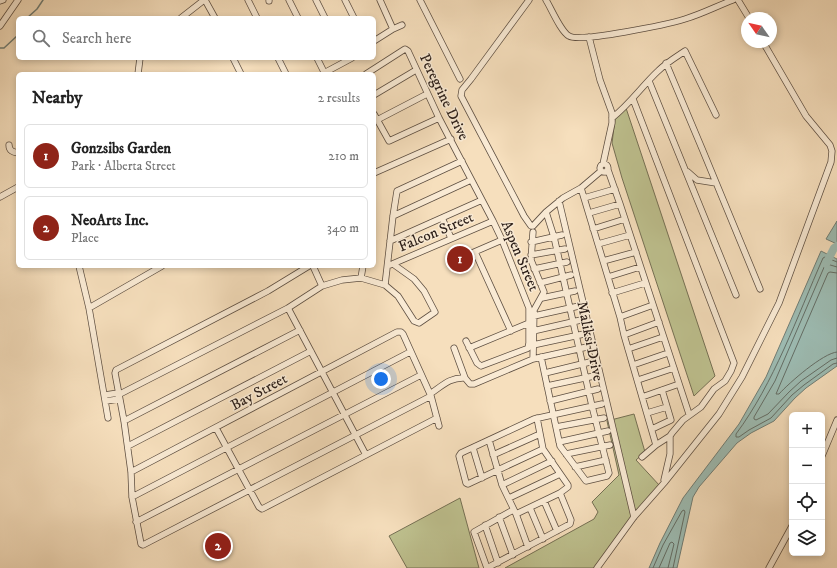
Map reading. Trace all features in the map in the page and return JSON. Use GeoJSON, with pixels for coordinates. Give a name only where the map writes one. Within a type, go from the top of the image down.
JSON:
{"type":"FeatureCollection","features":[{"type":"Feature","properties":{"kind":"street"},"geometry":{"type":"LineString","coordinates":[[0,26],[18,0]]}},
{"type":"Feature","properties":{"kind":"street"},"geometry":{"type":"LineString","coordinates":[[184,16],[205,0],[214,16]]}},
{"type":"Feature","properties":{"kind":"street"},"geometry":{"type":"LineString","coordinates":[[248,0],[256,16]]}},
{"type":"Feature","properties":{"kind":"street"},"geometry":{"type":"LineString","coordinates":[[289,0],[297,16]]}},
{"type":"Feature","properties":{"kind":"street"},"geometry":{"type":"LineString","coordinates":[[316,0],[324,16]]}},
{"type":"Feature","properties":{"kind":"street"},"geometry":{"type":"LineString","coordinates":[[346,0],[353,16]]}},
{"type":"Feature","properties":{"kind":"street"},"geometry":{"type":"LineString","coordinates":[[380,0],[393,29]]}},
{"type":"Feature","properties":{"kind":"street"},"geometry":{"type":"LineString","coordinates":[[420,0],[460,79]]}},
{"type":"Feature","properties":{"kind":"street"},"geometry":{"type":"LineString","coordinates":[[530,0],[461,93],[529,224],[533,226],[559,201],[581,188],[608,166],[603,164],[612,118],[611,108],[602,84],[589,37]]}},
{"type":"Feature","properties":{"kind":"street"},"geometry":{"type":"LineString","coordinates":[[546,0],[556,19],[568,36],[576,38],[635,30],[686,19],[733,0]]}},
{"type":"Feature","properties":{"kind":"street"},"geometry":{"type":"LineString","coordinates":[[738,0],[745,12]]}},
{"type":"Feature","properties":{"kind":"street"},"geometry":{"type":"LineString","coordinates":[[376,40],[402,25]]}},
{"type":"Feature","properties":{"kind":"street"},"geometry":{"type":"LineString","coordinates":[[597,568],[634,518],[664,483],[715,418],[742,377],[779,303],[831,162],[832,151],[830,145],[806,116],[766,48]]}},
{"type":"Feature","properties":{"kind":"street","name":"Peregrine Drive"},"geometry":{"type":"LineString","coordinates":[[369,72],[404,49],[408,51],[427,94],[482,200]]}},
{"type":"Feature","properties":{"kind":"street"},"geometry":{"type":"LineString","coordinates":[[612,118],[623,110],[666,63],[685,51],[716,115]]}},
{"type":"Feature","properties":{"kind":"street"},"geometry":{"type":"LineString","coordinates":[[138,72],[140,60]]}},
{"type":"Feature","properties":{"kind":"street"},"geometry":{"type":"LineString","coordinates":[[235,60],[240,72]]}},
{"type":"Feature","properties":{"kind":"street"},"geometry":{"type":"LineString","coordinates":[[279,60],[285,72]]}},
{"type":"Feature","properties":{"kind":"street"},"geometry":{"type":"LineString","coordinates":[[318,60],[323,72]]}},
{"type":"Feature","properties":{"kind":"street"},"geometry":{"type":"LineString","coordinates":[[327,72],[346,60]]}},
{"type":"Feature","properties":{"kind":"street"},"geometry":{"type":"LineString","coordinates":[[666,63],[760,289]]}},
{"type":"Feature","properties":{"kind":"street"},"geometry":{"type":"LineString","coordinates":[[376,94],[416,70]]}},
{"type":"Feature","properties":{"kind":"street"},"geometry":{"type":"LineString","coordinates":[[649,81],[736,295]]}},
{"type":"Feature","properties":{"kind":"street"},"geometry":{"type":"LineString","coordinates":[[378,120],[427,94]]}},
{"type":"Feature","properties":{"kind":"street"},"geometry":{"type":"LineString","coordinates":[[633,99],[734,363],[725,381],[714,389],[701,407],[689,414],[677,426],[670,436],[642,457]]}},
{"type":"Feature","properties":{"kind":"street"},"geometry":{"type":"LineString","coordinates":[[376,117],[388,140],[391,141],[439,118]]}},
{"type":"Feature","properties":{"kind":"street"},"geometry":{"type":"LineString","coordinates":[[376,172],[451,139]]}},
{"type":"Feature","properties":{"kind":"street"},"geometry":{"type":"LineString","coordinates":[[9,145],[9,148],[16,152]]}},
{"type":"Feature","properties":{"kind":"street"},"geometry":{"type":"LineString","coordinates":[[385,285],[391,265],[390,241],[396,193],[399,189],[462,161]]}},
{"type":"Feature","properties":{"kind":"street"},"geometry":{"type":"LineString","coordinates":[[604,170],[615,189],[689,414]]}},
{"type":"Feature","properties":{"kind":"street"},"geometry":{"type":"LineString","coordinates":[[686,171],[697,180],[716,182]]}},
{"type":"Feature","properties":{"kind":"street"},"geometry":{"type":"LineString","coordinates":[[393,216],[471,180]]}},
{"type":"Feature","properties":{"kind":"street"},"geometry":{"type":"LineString","coordinates":[[0,197],[16,188]]}},
{"type":"Feature","properties":{"kind":"street"},"geometry":{"type":"LineString","coordinates":[[581,188],[620,317],[656,445]]}},
{"type":"Feature","properties":{"kind":"street"},"geometry":{"type":"LineString","coordinates":[[584,198],[615,189]]}},
{"type":"Feature","properties":{"kind":"street"},"geometry":{"type":"LineString","coordinates":[[390,241],[482,200]]}},
{"type":"Feature","properties":{"kind":"street","name":"Aspen Street"},"geometry":{"type":"LineString","coordinates":[[469,348],[477,363],[481,366],[526,349],[528,348],[529,343],[529,308],[502,240],[482,200]]}},
{"type":"Feature","properties":{"kind":"street"},"geometry":{"type":"LineString","coordinates":[[559,201],[634,518]]}},
{"type":"Feature","properties":{"kind":"street"},"geometry":{"type":"LineString","coordinates":[[589,213],[620,204]]}},
{"type":"Feature","properties":{"kind":"street","name":"Maliksi Drive"},"geometry":{"type":"LineString","coordinates":[[546,212],[554,237],[609,475],[586,481],[575,467]]}},
{"type":"Feature","properties":{"kind":"street"},"geometry":{"type":"LineString","coordinates":[[442,218],[451,238]]}},
{"type":"Feature","properties":{"kind":"street"},"geometry":{"type":"LineString","coordinates":[[593,229],[625,219]]}},
{"type":"Feature","properties":{"kind":"street","name":"Falcon Street"},"geometry":{"type":"LineString","coordinates":[[391,265],[493,221]]}},
{"type":"Feature","properties":{"kind":"street"},"geometry":{"type":"LineString","coordinates":[[533,232],[531,255],[534,269],[544,292],[535,308],[533,359]]}},
{"type":"Feature","properties":{"kind":"street"},"geometry":{"type":"LineString","coordinates":[[531,242],[562,235]]}},
{"type":"Feature","properties":{"kind":"street"},"geometry":{"type":"LineString","coordinates":[[598,244],[630,235]]}},
{"type":"Feature","properties":{"kind":"street"},"geometry":{"type":"LineString","coordinates":[[465,256],[502,240]]}},
{"type":"Feature","properties":{"kind":"street"},"geometry":{"type":"LineString","coordinates":[[531,255],[565,249]]}},
{"type":"Feature","properties":{"kind":"street"},"geometry":{"type":"LineString","coordinates":[[475,252],[511,331]]}},
{"type":"Feature","properties":{"kind":"street"},"geometry":{"type":"LineString","coordinates":[[603,261],[636,252]]}},
{"type":"Feature","properties":{"kind":"street"},"geometry":{"type":"LineString","coordinates":[[534,269],[567,262]]}},
{"type":"Feature","properties":{"kind":"street"},"geometry":{"type":"LineString","coordinates":[[105,398],[119,396],[288,308],[322,286],[342,280],[361,278],[385,285],[398,296],[416,323],[435,312],[424,291],[414,279],[391,265]]}},
{"type":"Feature","properties":{"kind":"street"},"geometry":{"type":"LineString","coordinates":[[608,277],[640,267]]}},
{"type":"Feature","properties":{"kind":"street"},"geometry":{"type":"LineString","coordinates":[[89,308],[159,268]]}},
{"type":"Feature","properties":{"kind":"street"},"geometry":{"type":"LineString","coordinates":[[306,268],[268,291],[119,368],[115,373],[132,472],[132,497],[139,542],[143,545],[430,395],[451,380],[457,377],[465,378]]}},
{"type":"Feature","properties":{"kind":"street"},"geometry":{"type":"LineString","coordinates":[[314,268],[322,286]]}},
{"type":"Feature","properties":{"kind":"street"},"geometry":{"type":"LineString","coordinates":[[361,278],[363,268]]}},
{"type":"Feature","properties":{"kind":"street"},"geometry":{"type":"LineString","coordinates":[[80,269],[89,308],[108,418]]}},
{"type":"Feature","properties":{"kind":"street"},"geometry":{"type":"LineString","coordinates":[[540,283],[571,276]]}},
{"type":"Feature","properties":{"kind":"street"},"geometry":{"type":"LineString","coordinates":[[612,293],[646,283]]}},
{"type":"Feature","properties":{"kind":"street"},"geometry":{"type":"LineString","coordinates":[[542,298],[575,291]]}},
{"type":"Feature","properties":{"kind":"street"},"geometry":{"type":"LineString","coordinates":[[620,317],[653,305]]}},
{"type":"Feature","properties":{"kind":"street"},"geometry":{"type":"LineString","coordinates":[[534,316],[579,306]]}},
{"type":"Feature","properties":{"kind":"street"},"geometry":{"type":"LineString","coordinates":[[288,308],[366,455]]}},
{"type":"Feature","properties":{"kind":"street"},"geometry":{"type":"LineString","coordinates":[[533,331],[581,320]]}},
{"type":"Feature","properties":{"kind":"street"},"geometry":{"type":"LineString","coordinates":[[624,335],[659,322]]}},
{"type":"Feature","properties":{"kind":"street"},"geometry":{"type":"LineString","coordinates":[[466,341],[469,348],[529,323]]}},
{"type":"Feature","properties":{"kind":"street"},"geometry":{"type":"LineString","coordinates":[[124,421],[300,330]]}},
{"type":"Feature","properties":{"kind":"street","name":"Bay Street"},"geometry":{"type":"LineString","coordinates":[[132,472],[397,332],[403,334],[410,352]]}},
{"type":"Feature","properties":{"kind":"street"},"geometry":{"type":"LineString","coordinates":[[533,344],[584,334]]}},
{"type":"Feature","properties":{"kind":"street"},"geometry":{"type":"LineString","coordinates":[[628,349],[663,337]]}},
{"type":"Feature","properties":{"kind":"street"},"geometry":{"type":"LineString","coordinates":[[454,348],[465,378],[470,384],[474,384],[533,359],[587,347]]}},
{"type":"Feature","properties":{"kind":"street"},"geometry":{"type":"LineString","coordinates":[[128,446],[311,351]]}},
{"type":"Feature","properties":{"kind":"street"},"geometry":{"type":"LineString","coordinates":[[132,497],[410,352],[430,395],[440,426]]}},
{"type":"Feature","properties":{"kind":"street"},"geometry":{"type":"LineString","coordinates":[[633,364],[668,353]]}},
{"type":"Feature","properties":{"kind":"street"},"geometry":{"type":"LineString","coordinates":[[541,358],[560,446],[575,467],[606,460]]}},
{"type":"Feature","properties":{"kind":"street"},"geometry":{"type":"LineString","coordinates":[[545,373],[590,362]]}},
{"type":"Feature","properties":{"kind":"street"},"geometry":{"type":"LineString","coordinates":[[638,380],[674,368]]}},
{"type":"Feature","properties":{"kind":"street"},"geometry":{"type":"LineString","coordinates":[[136,522],[421,375]]}},
{"type":"Feature","properties":{"kind":"street"},"geometry":{"type":"LineString","coordinates":[[547,386],[594,376]]}},
{"type":"Feature","properties":{"kind":"street"},"geometry":{"type":"LineString","coordinates":[[642,397],[679,384]]}},
{"type":"Feature","properties":{"kind":"street"},"geometry":{"type":"LineString","coordinates":[[550,401],[598,389]]}},
{"type":"Feature","properties":{"kind":"street"},"geometry":{"type":"LineString","coordinates":[[652,429],[670,422],[672,419],[662,390]]}},
{"type":"Feature","properties":{"kind":"street"},"geometry":{"type":"LineString","coordinates":[[543,449],[468,484],[466,483],[459,456],[461,453],[537,418],[602,404]]}},
{"type":"Feature","properties":{"kind":"street"},"geometry":{"type":"LineString","coordinates":[[647,413],[667,407]]}},
{"type":"Feature","properties":{"kind":"street"},"geometry":{"type":"LineString","coordinates":[[216,428],[249,490],[259,507],[262,509],[437,418]]}},
{"type":"Feature","properties":{"kind":"street"},"geometry":{"type":"LineString","coordinates":[[537,418],[543,449],[568,485],[567,488],[560,493],[530,508],[499,517],[474,532],[487,568],[572,522],[560,493]]}},
{"type":"Feature","properties":{"kind":"street"},"geometry":{"type":"LineString","coordinates":[[556,427],[604,418]]}},
{"type":"Feature","properties":{"kind":"street"},"geometry":{"type":"LineString","coordinates":[[825,449],[837,420]]}},
{"type":"Feature","properties":{"kind":"street"},"geometry":{"type":"LineString","coordinates":[[559,442],[608,431]]}},
{"type":"Feature","properties":{"kind":"street"},"geometry":{"type":"LineString","coordinates":[[493,455],[540,434]]}},
{"type":"Feature","properties":{"kind":"street"},"geometry":{"type":"LineString","coordinates":[[664,483],[670,454],[670,436]]}},
{"type":"Feature","properties":{"kind":"street"},"geometry":{"type":"LineString","coordinates":[[489,440],[502,485],[509,498],[528,547]]}},
{"type":"Feature","properties":{"kind":"street"},"geometry":{"type":"LineString","coordinates":[[566,454],[610,445]]}},
{"type":"Feature","properties":{"kind":"street"},"geometry":{"type":"LineString","coordinates":[[473,448],[482,478]]}},
{"type":"Feature","properties":{"kind":"street"},"geometry":{"type":"LineString","coordinates":[[502,485],[552,461]]}},
{"type":"Feature","properties":{"kind":"street"},"geometry":{"type":"LineString","coordinates":[[509,498],[560,474]]}},
{"type":"Feature","properties":{"kind":"street"},"geometry":{"type":"LineString","coordinates":[[544,501],[557,531]]}},
{"type":"Feature","properties":{"kind":"street"},"geometry":{"type":"LineString","coordinates":[[530,508],[543,538]]}},
{"type":"Feature","properties":{"kind":"street"},"geometry":{"type":"LineString","coordinates":[[499,517],[513,554]]}},
{"type":"Feature","properties":{"kind":"street"},"geometry":{"type":"LineString","coordinates":[[486,525],[498,563]]}},
{"type":"Feature","properties":{"kind":"street"},"geometry":{"type":"LineString","coordinates":[[769,568],[789,531]]}},
{"type":"Feature","properties":{"kind":"green space"},"geometry":{"type":"Polygon","coordinates":[[[626,108],[715,376],[694,396],[622,178],[612,143],[615,119],[626,108]]]}},
{"type":"Feature","properties":{"kind":"green space"},"geometry":{"type":"Polygon","coordinates":[[[634,414],[645,452],[636,460],[660,486],[595,568],[505,568],[594,519],[598,512],[592,502],[619,475],[607,421],[634,414]]]}},
{"type":"Feature","properties":{"kind":"green space"},"geometry":{"type":"Polygon","coordinates":[[[460,498],[479,568],[407,568],[389,536],[460,498]]]}},
{"type":"Feature","properties":{"kind":"water"},"geometry":{"type":"Polygon","coordinates":[[[837,221],[837,244],[826,239],[837,221]]]}},
{"type":"Feature","properties":{"kind":"water"},"geometry":{"type":"Polygon","coordinates":[[[821,251],[837,259],[837,366],[806,388],[774,421],[751,433],[737,443],[699,487],[693,497],[677,568],[649,568],[683,498],[739,424],[766,377],[821,251]]]}},
{"type":"Feature","properties":{"kind":"waterway"},"geometry":{"type":"LineString","coordinates":[[29,16],[37,9],[43,0]]}},
{"type":"Feature","properties":{"kind":"waterway"},"geometry":{"type":"LineString","coordinates":[[0,48],[4,48],[16,37]]}},
{"type":"Feature","properties":{"kind":"waterway"},"geometry":{"type":"LineString","coordinates":[[826,264],[834,248],[837,246]]}},
{"type":"Feature","properties":{"kind":"place","name":"Gonzsibs Garden"},"geometry":{"type":"Point","coordinates":[460,259]}},
{"type":"Feature","properties":{"kind":"place","name":"NeoArts Inc."},"geometry":{"type":"Point","coordinates":[218,546]}}]}
